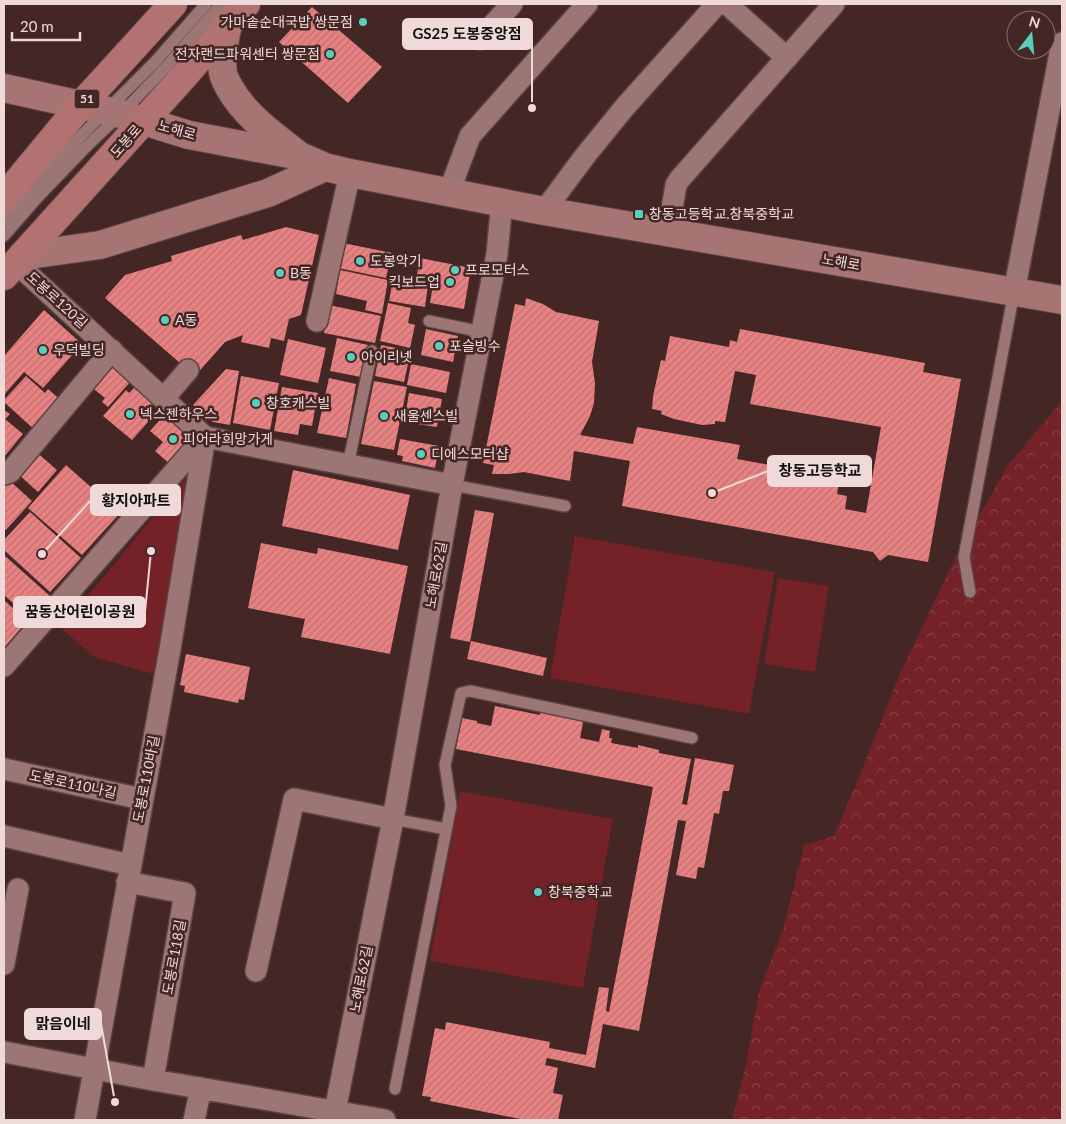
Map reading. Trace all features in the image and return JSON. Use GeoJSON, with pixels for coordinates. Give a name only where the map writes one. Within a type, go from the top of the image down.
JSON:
{"type":"FeatureCollection","features":[{"type":"Feature","properties":{"kind":"main road","name":"51"},"geometry":{"type":"LineString","coordinates":[[4,198],[80,106],[173,4]]}},
{"type":"Feature","properties":{"kind":"main road","name":"도봉로"},"geometry":{"type":"LineString","coordinates":[[14,265],[124,115],[224,14],[246,4]]}},
{"type":"Feature","properties":{"kind":"main road"},"geometry":{"type":"LineString","coordinates":[[224,14],[222,54],[223,75],[227,83],[237,101],[250,116],[300,156]]}},
{"type":"Feature","properties":{"kind":"main road","name":"노해로"},"geometry":{"type":"LineString","coordinates":[[4,88],[124,115],[189,134],[300,156],[338,170],[544,211],[1062,300]]}},
{"type":"Feature","properties":{"kind":"main road"},"geometry":{"type":"LineString","coordinates":[[14,265],[100,245],[338,170]]}},
{"type":"Feature","properties":{"kind":"street"},"geometry":{"type":"LineString","coordinates":[[480,39],[512,4]]}},
{"type":"Feature","properties":{"kind":"street"},"geometry":{"type":"LineString","coordinates":[[449,192],[470,136],[587,4]]}},
{"type":"Feature","properties":{"kind":"street"},"geometry":{"type":"LineString","coordinates":[[544,211],[624,108],[717,4]]}},
{"type":"Feature","properties":{"kind":"street"},"geometry":{"type":"LineString","coordinates":[[727,4],[787,58]]}},
{"type":"Feature","properties":{"kind":"street"},"geometry":{"type":"LineString","coordinates":[[668,232],[676,185],[679,180],[834,4]]}},
{"type":"Feature","properties":{"kind":"street"},"geometry":{"type":"LineString","coordinates":[[1014,292],[1055,119],[1062,43]]}},
{"type":"Feature","properties":{"kind":"street"},"geometry":{"type":"LineString","coordinates":[[317,321],[338,170]]}},
{"type":"Feature","properties":{"kind":"street","name":"노해로62길"},"geometry":{"type":"LineString","coordinates":[[336,1116],[393,818],[452,485],[497,254],[502,202]]}},
{"type":"Feature","properties":{"kind":"street","name":"도봉로120길"},"geometry":{"type":"LineString","coordinates":[[14,265],[112,350],[205,436]]}},
{"type":"Feature","properties":{"kind":"street"},"geometry":{"type":"LineString","coordinates":[[4,474],[10,472],[112,350]]}},
{"type":"Feature","properties":{"kind":"street"},"geometry":{"type":"LineString","coordinates":[[164,398],[188,370]]}},
{"type":"Feature","properties":{"kind":"street"},"geometry":{"type":"LineString","coordinates":[[4,666],[205,436],[452,485]]}},
{"type":"Feature","properties":{"kind":"street","name":"도봉로110바길"},"geometry":{"type":"LineString","coordinates":[[85,1120],[128,873],[170,649],[205,436]]}},
{"type":"Feature","properties":{"kind":"street","name":"도봉로110나길"},"geometry":{"type":"LineString","coordinates":[[4,769],[142,798]]}},
{"type":"Feature","properties":{"kind":"street"},"geometry":{"type":"LineString","coordinates":[[256,971],[294,799],[393,818]]}},
{"type":"Feature","properties":{"kind":"street"},"geometry":{"type":"LineString","coordinates":[[4,836],[128,873]]}},
{"type":"Feature","properties":{"kind":"street","name":"도봉로118길"},"geometry":{"type":"LineString","coordinates":[[128,873],[185,893],[153,1080]]}},
{"type":"Feature","properties":{"kind":"street"},"geometry":{"type":"LineString","coordinates":[[4,964],[18,889]]}},
{"type":"Feature","properties":{"kind":"street"},"geometry":{"type":"LineString","coordinates":[[4,1052],[201,1088],[336,1116],[385,1120]]}},
{"type":"Feature","properties":{"kind":"street"},"geometry":{"type":"LineString","coordinates":[[194,1120],[201,1088]]}},
{"type":"Feature","properties":{"kind":"lane"},"geometry":{"type":"LineString","coordinates":[[4,236],[89,144],[124,115],[155,62],[206,4]]}},
{"type":"Feature","properties":{"kind":"lane"},"geometry":{"type":"LineString","coordinates":[[4,220],[81,136],[124,115]]}},
{"type":"Feature","properties":{"kind":"lane"},"geometry":{"type":"LineString","coordinates":[[970,592],[964,557],[1014,292]]}},
{"type":"Feature","properties":{"kind":"lane"},"geometry":{"type":"LineString","coordinates":[[430,321],[482,332]]}},
{"type":"Feature","properties":{"kind":"lane"},"geometry":{"type":"LineString","coordinates":[[348,465],[372,351]]}},
{"type":"Feature","properties":{"kind":"lane"},"geometry":{"type":"LineString","coordinates":[[452,485],[565,506]]}},
{"type":"Feature","properties":{"kind":"lane"},"geometry":{"type":"LineString","coordinates":[[395,1089],[451,801],[446,777],[446,759],[459,696],[462,692],[470,691],[692,738]]}},
{"type":"Feature","properties":{"kind":"lane"},"geometry":{"type":"LineString","coordinates":[[393,818],[446,828]]}},
{"type":"Feature","properties":{"kind":"green space"},"geometry":{"type":"Polygon","coordinates":[[[1062,401],[1062,1120],[732,1120],[746,1064],[759,992],[783,929],[804,845],[834,836],[899,676],[956,556],[1008,465],[1062,401]]]}},
{"type":"Feature","properties":{"kind":"green space"},"geometry":{"type":"Polygon","coordinates":[[[189,474],[157,675],[94,657],[61,628],[189,474]]]}},
{"type":"Feature","properties":{"kind":"green space"},"geometry":{"type":"Polygon","coordinates":[[[575,536],[775,572],[749,714],[550,678],[575,536]]]}},
{"type":"Feature","properties":{"kind":"green space"},"geometry":{"type":"Polygon","coordinates":[[[778,578],[829,586],[815,672],[764,664],[778,578]]]}},
{"type":"Feature","properties":{"kind":"green space"},"geometry":{"type":"Polygon","coordinates":[[[460,791],[613,819],[583,988],[430,961],[460,791]]]}},
{"type":"Feature","properties":{"kind":"building","name":"전자랜드파워센터 쌍문점"},"geometry":{"type":"Polygon","coordinates":[[[312,7],[382,67],[348,103],[279,42],[312,7]]]}},
{"type":"Feature","properties":{"kind":"building"},"geometry":{"type":"Polygon","coordinates":[[[286,227],[319,235],[301,315],[289,319],[284,341],[271,338],[269,348],[241,342],[243,335],[225,342],[195,376],[105,298],[125,275],[172,261],[171,256],[241,235],[243,240],[286,227]]]}},
{"type":"Feature","properties":{"kind":"building"},"geometry":{"type":"Polygon","coordinates":[[[343,243],[392,253],[386,278],[338,268],[343,243]]]}},
{"type":"Feature","properties":{"kind":"building"},"geometry":{"type":"Polygon","coordinates":[[[420,258],[471,268],[464,309],[430,303],[434,278],[417,274],[420,258]]]}},
{"type":"Feature","properties":{"kind":"building"},"geometry":{"type":"Polygon","coordinates":[[[340,270],[388,280],[382,314],[365,310],[367,301],[336,294],[340,270]]]}},
{"type":"Feature","properties":{"kind":"building"},"geometry":{"type":"Polygon","coordinates":[[[393,279],[428,285],[425,307],[389,301],[393,279]]]}},
{"type":"Feature","properties":{"kind":"building"},"geometry":{"type":"Polygon","coordinates":[[[526,298],[543,304],[556,312],[599,321],[592,362],[595,383],[594,403],[590,416],[580,435],[633,444],[637,427],[740,445],[737,459],[830,476],[829,480],[839,482],[837,494],[847,496],[845,509],[866,513],[881,427],[750,404],[756,375],[735,371],[725,422],[715,421],[715,424],[702,425],[661,414],[662,411],[652,409],[653,396],[661,360],[665,361],[670,336],[729,347],[730,340],[737,342],[740,329],[925,363],[923,372],[961,379],[928,562],[888,555],[880,561],[873,552],[622,506],[630,461],[574,451],[570,481],[524,472],[492,474],[494,465],[483,463],[515,304],[525,306],[526,298]]]}},
{"type":"Feature","properties":{"kind":"building"},"geometry":{"type":"Polygon","coordinates":[[[388,303],[411,308],[408,323],[415,325],[410,348],[380,341],[388,303]]]}},
{"type":"Feature","properties":{"kind":"building"},"geometry":{"type":"Polygon","coordinates":[[[329,305],[381,316],[375,343],[324,333],[329,305]]]}},
{"type":"Feature","properties":{"kind":"building","name":"우덕빌딩"},"geometry":{"type":"Polygon","coordinates":[[[44,310],[82,344],[43,388],[24,372],[4,395],[4,356],[44,310]]]}},
{"type":"Feature","properties":{"kind":"building"},"geometry":{"type":"Polygon","coordinates":[[[426,329],[458,336],[453,362],[421,355],[426,329]]]}},
{"type":"Feature","properties":{"kind":"building"},"geometry":{"type":"Polygon","coordinates":[[[337,338],[368,345],[361,377],[330,371],[337,338]]]}},
{"type":"Feature","properties":{"kind":"building","name":"창호캐스빌"},"geometry":{"type":"Polygon","coordinates":[[[288,339],[326,348],[318,383],[280,375],[288,339]]]}},
{"type":"Feature","properties":{"kind":"building"},"geometry":{"type":"Polygon","coordinates":[[[381,345],[411,351],[404,382],[375,376],[381,345]]]}},
{"type":"Feature","properties":{"kind":"building"},"geometry":{"type":"Polygon","coordinates":[[[109,364],[130,382],[108,407],[102,402],[105,398],[90,386],[109,364]]]}},
{"type":"Feature","properties":{"kind":"building"},"geometry":{"type":"Polygon","coordinates":[[[411,364],[450,372],[446,393],[407,385],[411,364]]]}},
{"type":"Feature","properties":{"kind":"building","name":"창호캐스빌"},"geometry":{"type":"Polygon","coordinates":[[[226,369],[239,371],[230,425],[213,422],[193,405],[226,369]]]}},
{"type":"Feature","properties":{"kind":"building"},"geometry":{"type":"Polygon","coordinates":[[[26,376],[45,393],[48,389],[63,402],[37,432],[4,402],[26,376]]]}},
{"type":"Feature","properties":{"kind":"building","name":"창호캐스빌"},"geometry":{"type":"Polygon","coordinates":[[[241,376],[279,383],[270,430],[233,423],[241,376]]]}},
{"type":"Feature","properties":{"kind":"building"},"geometry":{"type":"Polygon","coordinates":[[[329,378],[356,384],[346,438],[317,433],[329,378]]]}},
{"type":"Feature","properties":{"kind":"building","name":"새울센스빌"},"geometry":{"type":"Polygon","coordinates":[[[374,381],[407,387],[394,450],[361,444],[374,381]]]}},
{"type":"Feature","properties":{"kind":"building","name":"넥스젠하우스"},"geometry":{"type":"Polygon","coordinates":[[[135,387],[154,404],[150,408],[156,413],[132,440],[103,416],[126,390],[129,393],[135,387]]]}},
{"type":"Feature","properties":{"kind":"building"},"geometry":{"type":"Polygon","coordinates":[[[282,387],[318,393],[312,426],[300,424],[298,435],[274,431],[282,387]]]}},
{"type":"Feature","properties":{"kind":"building"},"geometry":{"type":"Polygon","coordinates":[[[409,393],[442,399],[437,427],[404,422],[409,393]]]}},
{"type":"Feature","properties":{"kind":"building"},"geometry":{"type":"Polygon","coordinates":[[[4,410],[10,414],[5,419],[23,434],[4,457],[4,410]]]}},
{"type":"Feature","properties":{"kind":"building"},"geometry":{"type":"Polygon","coordinates":[[[168,411],[185,425],[189,444],[171,465],[155,451],[163,442],[150,431],[168,411]]]}},
{"type":"Feature","properties":{"kind":"building"},"geometry":{"type":"Polygon","coordinates":[[[400,439],[439,446],[435,468],[402,461],[403,456],[397,455],[400,439]]]}},
{"type":"Feature","properties":{"kind":"building"},"geometry":{"type":"Polygon","coordinates":[[[34,450],[57,470],[38,492],[16,472],[34,450]]]}},
{"type":"Feature","properties":{"kind":"building"},"geometry":{"type":"Polygon","coordinates":[[[66,465],[120,513],[82,555],[28,508],[66,465]]]}},
{"type":"Feature","properties":{"kind":"building"},"geometry":{"type":"Polygon","coordinates":[[[293,470],[410,495],[398,550],[282,526],[293,470]]]}},
{"type":"Feature","properties":{"kind":"building"},"geometry":{"type":"Polygon","coordinates":[[[10,481],[32,501],[6,530],[4,528],[4,488],[10,481]]]}},
{"type":"Feature","properties":{"kind":"building"},"geometry":{"type":"Polygon","coordinates":[[[475,510],[494,513],[470,642],[450,638],[475,510]]]}},
{"type":"Feature","properties":{"kind":"building"},"geometry":{"type":"Polygon","coordinates":[[[30,512],[81,558],[50,592],[4,550],[4,540],[30,512]]]}},
{"type":"Feature","properties":{"kind":"building"},"geometry":{"type":"Polygon","coordinates":[[[261,543],[317,554],[318,548],[408,566],[390,654],[301,637],[305,619],[248,608],[261,543]]]}},
{"type":"Feature","properties":{"kind":"building"},"geometry":{"type":"Polygon","coordinates":[[[4,555],[50,596],[31,619],[4,595],[4,555]]]}},
{"type":"Feature","properties":{"kind":"building"},"geometry":{"type":"Polygon","coordinates":[[[4,600],[27,621],[4,648],[4,600]]]}},
{"type":"Feature","properties":{"kind":"building"},"geometry":{"type":"Polygon","coordinates":[[[471,641],[547,658],[543,676],[467,659],[471,641]]]}},
{"type":"Feature","properties":{"kind":"building"},"geometry":{"type":"Polygon","coordinates":[[[186,654],[250,667],[244,700],[239,699],[238,703],[184,692],[185,686],[180,685],[186,654]]]}},
{"type":"Feature","properties":{"kind":"building"},"geometry":{"type":"Polygon","coordinates":[[[495,706],[540,715],[541,708],[584,717],[580,738],[599,742],[602,729],[610,731],[609,738],[612,738],[611,743],[638,748],[638,745],[659,750],[659,753],[691,759],[682,804],[687,805],[695,758],[734,765],[729,791],[723,791],[719,814],[714,813],[704,868],[698,867],[696,879],[676,875],[686,821],[678,820],[639,1031],[603,1024],[595,1068],[547,1058],[545,1065],[558,1068],[553,1093],[563,1095],[558,1120],[525,1120],[430,1101],[431,1097],[422,1096],[435,1028],[445,1030],[446,1022],[550,1042],[549,1048],[586,1055],[599,987],[609,988],[606,1011],[609,1012],[653,787],[456,749],[462,718],[491,726],[495,706]]]}},
{"type":"Feature","properties":{"kind":"place","name":"가마솥순대국밥 쌍문점"},"geometry":{"type":"Point","coordinates":[363,22]}},
{"type":"Feature","properties":{"kind":"place","name":"전자랜드파워센터 쌍문점"},"geometry":{"type":"Point","coordinates":[330,54]}},
{"type":"Feature","properties":{"kind":"place","name":"GS25 도봉중앙점"},"geometry":{"type":"Point","coordinates":[532,108]}},
{"type":"Feature","properties":{"kind":"place","name":"창동고등학교.창북중학교"},"geometry":{"type":"Point","coordinates":[639,214]}},
{"type":"Feature","properties":{"kind":"place","name":"도봉악기"},"geometry":{"type":"Point","coordinates":[360,261]}},
{"type":"Feature","properties":{"kind":"place","name":"프로모터스"},"geometry":{"type":"Point","coordinates":[455,270]}},
{"type":"Feature","properties":{"kind":"place","name":"B동"},"geometry":{"type":"Point","coordinates":[280,273]}},
{"type":"Feature","properties":{"kind":"place","name":"킥보드업"},"geometry":{"type":"Point","coordinates":[450,282]}},
{"type":"Feature","properties":{"kind":"place","name":"A동"},"geometry":{"type":"Point","coordinates":[165,320]}},
{"type":"Feature","properties":{"kind":"place","name":"포슬빙수"},"geometry":{"type":"Point","coordinates":[439,346]}},
{"type":"Feature","properties":{"kind":"place","name":"우덕빌딩"},"geometry":{"type":"Point","coordinates":[43,350]}},
{"type":"Feature","properties":{"kind":"place","name":"아이리넷"},"geometry":{"type":"Point","coordinates":[351,357]}},
{"type":"Feature","properties":{"kind":"place","name":"창호캐스빌"},"geometry":{"type":"Point","coordinates":[256,403]}},
{"type":"Feature","properties":{"kind":"place","name":"넥스젠하우스"},"geometry":{"type":"Point","coordinates":[130,414]}},
{"type":"Feature","properties":{"kind":"place","name":"새울센스빌"},"geometry":{"type":"Point","coordinates":[384,416]}},
{"type":"Feature","properties":{"kind":"place","name":"피어라희망가게"},"geometry":{"type":"Point","coordinates":[173,439]}},
{"type":"Feature","properties":{"kind":"place","name":"디에스모터샵"},"geometry":{"type":"Point","coordinates":[421,454]}},
{"type":"Feature","properties":{"kind":"place","name":"창동고등학교"},"geometry":{"type":"Point","coordinates":[712,493]}},
{"type":"Feature","properties":{"kind":"place","name":"꿈동산어린이공원"},"geometry":{"type":"Point","coordinates":[151,551]}},
{"type":"Feature","properties":{"kind":"place","name":"황지아파트"},"geometry":{"type":"Point","coordinates":[42,554]}},
{"type":"Feature","properties":{"kind":"place","name":"창북중학교"},"geometry":{"type":"Point","coordinates":[538,892]}},
{"type":"Feature","properties":{"kind":"place","name":"맑음이네"},"geometry":{"type":"Point","coordinates":[115,1102]}}]}
